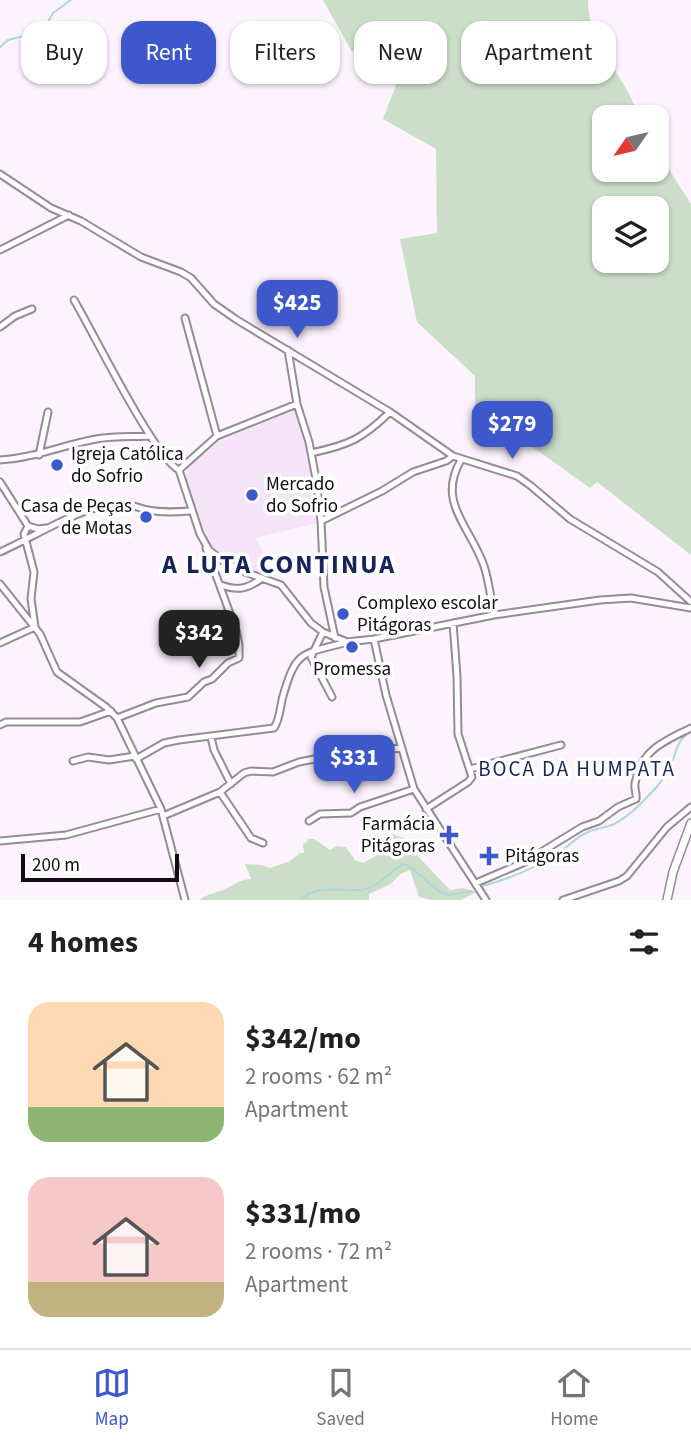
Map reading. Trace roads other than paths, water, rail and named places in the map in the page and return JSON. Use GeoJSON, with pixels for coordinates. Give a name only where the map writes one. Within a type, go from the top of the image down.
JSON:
{"type":"FeatureCollection","features":[{"type":"Feature","properties":{"kind":"main road"},"geometry":{"type":"LineString","coordinates":[[667,900],[673,872],[691,823]]}},
{"type":"Feature","properties":{"kind":"street"},"geometry":{"type":"LineString","coordinates":[[0,174],[32,197],[141,257],[191,278],[223,310],[390,412],[453,456],[502,470],[524,481],[562,513],[642,561],[691,602]]}},
{"type":"Feature","properties":{"kind":"street"},"geometry":{"type":"LineString","coordinates":[[0,250],[69,215]]}},
{"type":"Feature","properties":{"kind":"street"},"geometry":{"type":"LineString","coordinates":[[74,300],[150,436],[171,467],[179,470]]}},
{"type":"Feature","properties":{"kind":"street"},"geometry":{"type":"LineString","coordinates":[[0,327],[15,316],[32,309]]}},
{"type":"Feature","properties":{"kind":"street"},"geometry":{"type":"LineString","coordinates":[[185,318],[218,436]]}},
{"type":"Feature","properties":{"kind":"street"},"geometry":{"type":"LineString","coordinates":[[289,350],[297,404],[311,453],[321,521],[324,587],[335,638]]}},
{"type":"Feature","properties":{"kind":"street"},"geometry":{"type":"LineString","coordinates":[[179,470],[218,436],[297,404]]}},
{"type":"Feature","properties":{"kind":"street"},"geometry":{"type":"LineString","coordinates":[[39,455],[48,412]]}},
{"type":"Feature","properties":{"kind":"street"},"geometry":{"type":"LineString","coordinates":[[311,453],[335,448],[367,434],[390,412]]}},
{"type":"Feature","properties":{"kind":"street"},"geometry":{"type":"LineString","coordinates":[[0,460],[39,455],[94,440],[150,436]]}},
{"type":"Feature","properties":{"kind":"street"},"geometry":{"type":"LineString","coordinates":[[321,521],[382,491],[413,472],[453,456]]}},
{"type":"Feature","properties":{"kind":"street"},"geometry":{"type":"LineString","coordinates":[[461,460],[454,472],[451,489],[461,522],[485,568],[494,615]]}},
{"type":"Feature","properties":{"kind":"street"},"geometry":{"type":"LineString","coordinates":[[117,718],[152,704],[188,697],[239,657],[239,645],[221,585],[191,510],[179,470]]}},
{"type":"Feature","properties":{"kind":"street"},"geometry":{"type":"LineString","coordinates":[[0,482],[28,526],[38,529],[109,505],[121,504],[170,513],[191,510]]}},
{"type":"Feature","properties":{"kind":"street"},"geometry":{"type":"LineString","coordinates":[[28,526],[24,534],[34,572],[31,599],[35,627]]}},
{"type":"Feature","properties":{"kind":"street"},"geometry":{"type":"LineString","coordinates":[[0,552],[50,526]]}},
{"type":"Feature","properties":{"kind":"street"},"geometry":{"type":"LineString","coordinates":[[204,542],[216,556],[261,579],[281,585],[311,622],[323,632],[347,642]]}},
{"type":"Feature","properties":{"kind":"street"},"geometry":{"type":"LineString","coordinates":[[221,585],[233,590],[250,588],[261,579]]}},
{"type":"Feature","properties":{"kind":"street"},"geometry":{"type":"LineString","coordinates":[[0,584],[35,627],[57,671],[117,718],[161,808],[186,900]]}},
{"type":"Feature","properties":{"kind":"street"},"geometry":{"type":"LineString","coordinates":[[73,761],[88,757],[109,760],[136,757],[164,743],[274,728],[296,661],[313,651],[347,642],[494,615],[600,600],[631,598],[691,608]]}},
{"type":"Feature","properties":{"kind":"street"},"geometry":{"type":"LineString","coordinates":[[426,809],[468,782],[472,776],[458,734],[453,623]]}},
{"type":"Feature","properties":{"kind":"street"},"geometry":{"type":"LineString","coordinates":[[0,643],[35,627]]}},
{"type":"Feature","properties":{"kind":"street"},"geometry":{"type":"LineString","coordinates":[[323,632],[311,657],[332,697]]}},
{"type":"Feature","properties":{"kind":"street"},"geometry":{"type":"LineString","coordinates":[[373,639],[386,695],[414,789],[486,900]]}},
{"type":"Feature","properties":{"kind":"street"},"geometry":{"type":"LineString","coordinates":[[0,725],[80,722],[111,711]]}},
{"type":"Feature","properties":{"kind":"street"},"geometry":{"type":"LineString","coordinates":[[476,884],[525,862],[582,827],[599,821],[618,807],[636,799],[635,784],[648,754],[661,743],[691,727]]}},
{"type":"Feature","properties":{"kind":"street"},"geometry":{"type":"LineString","coordinates":[[211,737],[214,750],[231,784]]}},
{"type":"Feature","properties":{"kind":"street"},"geometry":{"type":"LineString","coordinates":[[470,769],[561,745]]}},
{"type":"Feature","properties":{"kind":"street"},"geometry":{"type":"LineString","coordinates":[[163,816],[220,792],[244,773],[273,772],[299,762],[320,758],[358,759],[401,747]]}},
{"type":"Feature","properties":{"kind":"street"},"geometry":{"type":"LineString","coordinates":[[310,821],[320,814],[351,813],[360,807],[414,789]]}},
{"type":"Feature","properties":{"kind":"street"},"geometry":{"type":"LineString","coordinates":[[220,792],[251,838],[263,843]]}},
{"type":"Feature","properties":{"kind":"street"},"geometry":{"type":"LineString","coordinates":[[563,900],[627,876],[667,827],[691,807]]}},
{"type":"Feature","properties":{"kind":"street"},"geometry":{"type":"LineString","coordinates":[[0,841],[66,835],[161,808]]}},
{"type":"Feature","properties":{"kind":"waterway"},"geometry":{"type":"LineString","coordinates":[[0,47],[8,40],[35,33],[46,26],[53,13],[71,0]]}},
{"type":"Feature","properties":{"kind":"waterway"},"geometry":{"type":"LineString","coordinates":[[483,886],[531,868],[557,854],[584,834],[624,818],[659,784],[670,767],[679,743],[691,731]]}},
{"type":"Feature","properties":{"kind":"waterway"},"geometry":{"type":"LineString","coordinates":[[301,900],[321,890],[366,889],[403,864],[440,892],[448,895],[472,891]]}},
{"type":"Feature","properties":{"kind":"place","name":"Igreja Católica do Sofrio"},"geometry":{"type":"Point","coordinates":[57,465]}},
{"type":"Feature","properties":{"kind":"place","name":"Mercado do Sofrio"},"geometry":{"type":"Point","coordinates":[252,495]}},
{"type":"Feature","properties":{"kind":"place","name":"Casa de Peças de Motas"},"geometry":{"type":"Point","coordinates":[146,517]}},
{"type":"Feature","properties":{"kind":"place","name":"Complexo escolar Pitágoras"},"geometry":{"type":"Point","coordinates":[343,614]}},
{"type":"Feature","properties":{"kind":"place","name":"Promessa"},"geometry":{"type":"Point","coordinates":[352,647]}},
{"type":"Feature","properties":{"kind":"place","name":"Farmácia Pitágoras"},"geometry":{"type":"Point","coordinates":[449,835]}},
{"type":"Feature","properties":{"kind":"place","name":"Pitágoras"},"geometry":{"type":"Point","coordinates":[489,856]}},
{"type":"Feature","properties":{"kind":"district","name":"A LUTA CONTINUA"},"geometry":{"type":"Point","coordinates":[279,564]}},
{"type":"Feature","properties":{"kind":"district","name":"BOCA DA HUMPATA"},"geometry":{"type":"Point","coordinates":[577,769]}}]}
